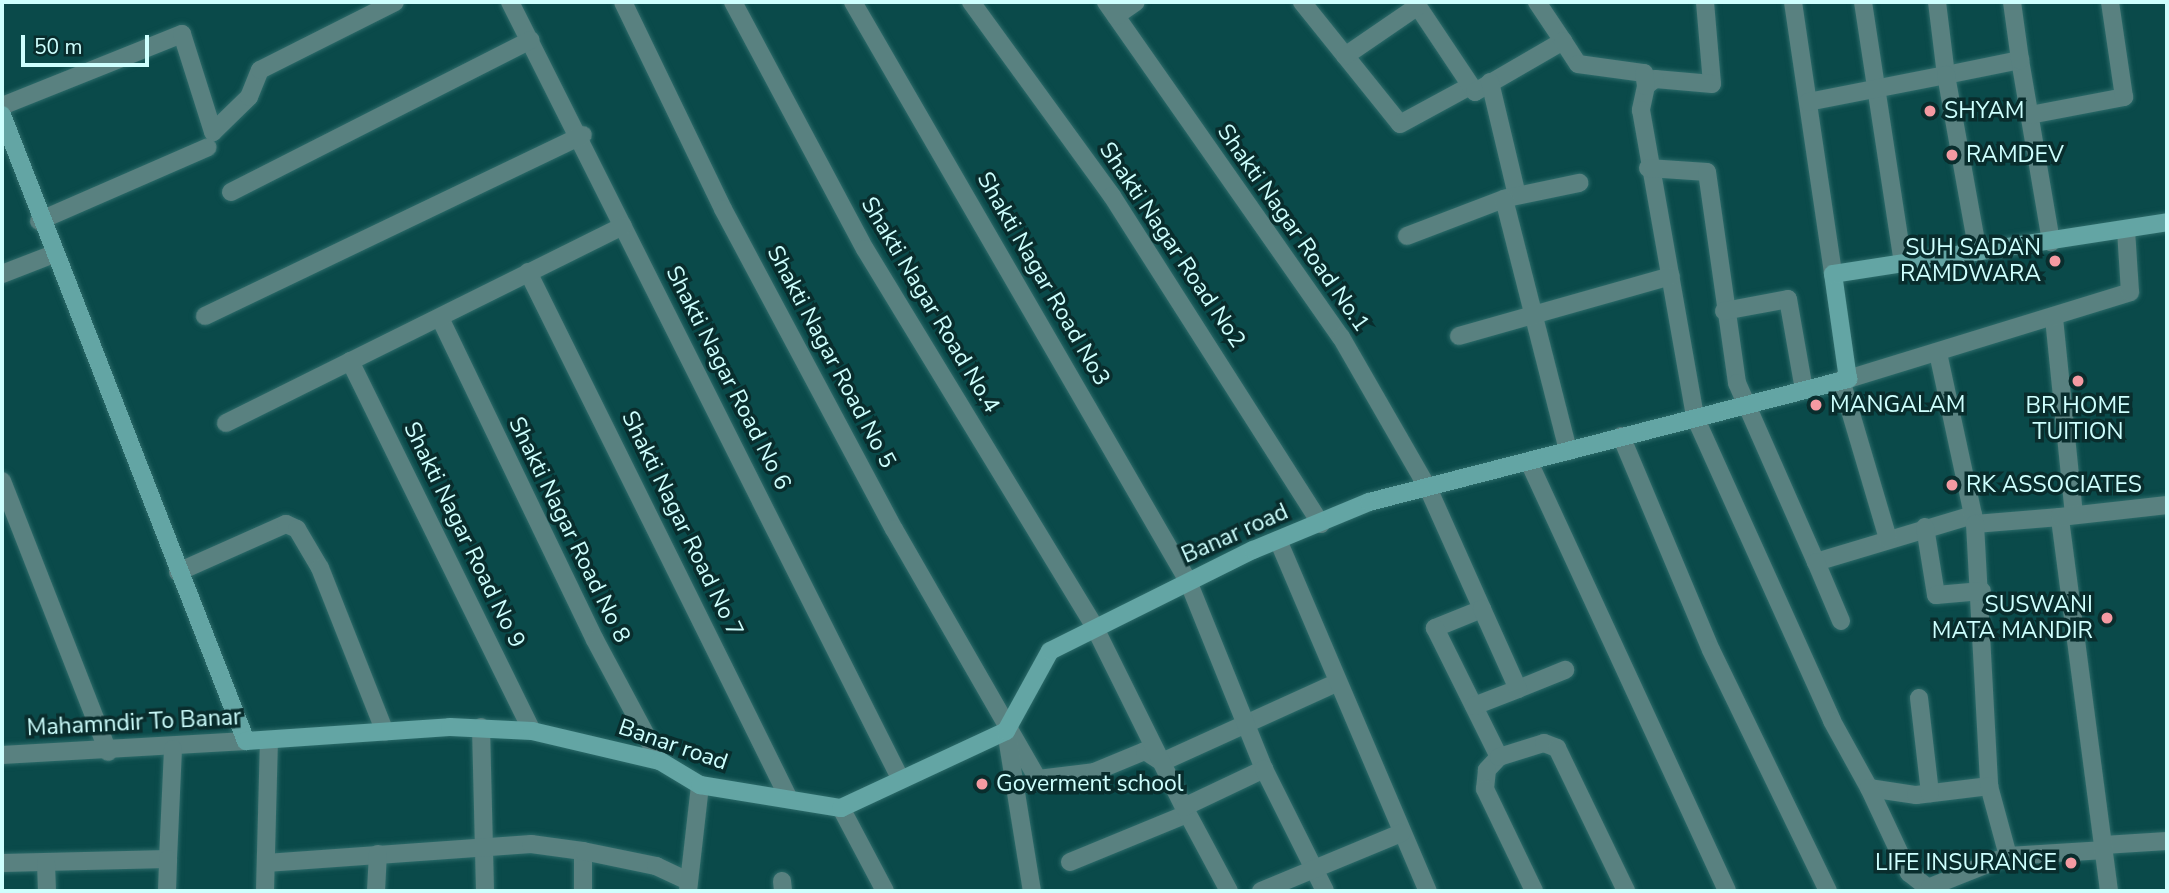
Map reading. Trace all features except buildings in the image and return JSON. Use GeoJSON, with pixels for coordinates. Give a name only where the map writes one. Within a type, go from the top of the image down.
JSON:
{"type":"FeatureCollection","features":[{"type":"Feature","properties":{"kind":"street"},"geometry":{"type":"LineString","coordinates":[[2,106],[182,34],[213,132],[249,97],[260,70],[395,2]]}},
{"type":"Feature","properties":{"kind":"street","name":"Shakti Nagar Road No 6"},"geometry":{"type":"LineString","coordinates":[[510,2],[583,135],[623,226],[900,778]]}},
{"type":"Feature","properties":{"kind":"street","name":"Shakti Nagar Road No 5"},"geometry":{"type":"LineString","coordinates":[[623,2],[723,209],[1006,731]]}},
{"type":"Feature","properties":{"kind":"street","name":"Shakti Nagar Road No.4"},"geometry":{"type":"LineString","coordinates":[[733,2],[865,249],[1095,628],[1229,891]]}},
{"type":"Feature","properties":{"kind":"street","name":"Shakti Nagar Road No3"},"geometry":{"type":"LineString","coordinates":[[853,2],[1188,581],[1264,769],[1325,891]]}},
{"type":"Feature","properties":{"kind":"street","name":"Shakti Nagar Road No2"},"geometry":{"type":"LineString","coordinates":[[971,2],[1119,207],[1321,524]]}},
{"type":"Feature","properties":{"kind":"street"},"geometry":{"type":"LineString","coordinates":[[1111,9],[1136,2]]}},
{"type":"Feature","properties":{"kind":"street"},"geometry":{"type":"LineString","coordinates":[[1302,2],[1400,124],[1470,86]]}},
{"type":"Feature","properties":{"kind":"street"},"geometry":{"type":"LineString","coordinates":[[1537,2],[1578,64],[1643,74],[1646,86],[1641,110],[1648,169],[1671,276],[1684,380],[1695,417],[1832,721],[1869,788],[1909,873],[1931,889],[2008,856],[2167,841]]}},
{"type":"Feature","properties":{"kind":"street"},"geometry":{"type":"LineString","coordinates":[[1646,86],[1656,79],[1712,84],[1705,2]]}},
{"type":"Feature","properties":{"kind":"street"},"geometry":{"type":"LineString","coordinates":[[1793,2],[1833,274],[1845,380],[1888,539]]}},
{"type":"Feature","properties":{"kind":"street"},"geometry":{"type":"LineString","coordinates":[[1863,2],[1874,88],[1903,263]]}},
{"type":"Feature","properties":{"kind":"street"},"geometry":{"type":"LineString","coordinates":[[1937,2],[1946,75],[1978,252]]}},
{"type":"Feature","properties":{"kind":"street"},"geometry":{"type":"LineString","coordinates":[[2012,2],[2051,242]]}},
{"type":"Feature","properties":{"kind":"street"},"geometry":{"type":"LineString","coordinates":[[2029,115],[2124,97],[2110,2]]}},
{"type":"Feature","properties":{"kind":"street"},"geometry":{"type":"LineString","coordinates":[[1345,56],[1417,4],[1475,92],[1563,41]]}},
{"type":"Feature","properties":{"kind":"street","name":"Shakti Nagar Road No.1"},"geometry":{"type":"LineString","coordinates":[[1111,9],[1341,337],[1428,488],[1518,689]]}},
{"type":"Feature","properties":{"kind":"street"},"geometry":{"type":"LineString","coordinates":[[231,192],[531,40]]}},
{"type":"Feature","properties":{"kind":"street"},"geometry":{"type":"LineString","coordinates":[[1808,102],[2020,60]]}},
{"type":"Feature","properties":{"kind":"street"},"geometry":{"type":"LineString","coordinates":[[1489,82],[1532,313],[1568,451]]}},
{"type":"Feature","properties":{"kind":"street"},"geometry":{"type":"LineString","coordinates":[[2,115],[51,255],[246,741]]}},
{"type":"Feature","properties":{"kind":"street"},"geometry":{"type":"LineString","coordinates":[[205,316],[583,135]]}},
{"type":"Feature","properties":{"kind":"street"},"geometry":{"type":"LineString","coordinates":[[39,221],[208,147]]}},
{"type":"Feature","properties":{"kind":"street"},"geometry":{"type":"LineString","coordinates":[[1648,169],[1707,172],[1724,311],[1744,405],[1841,621]]}},
{"type":"Feature","properties":{"kind":"street"},"geometry":{"type":"LineString","coordinates":[[1407,236],[1511,197],[1580,183]]}},
{"type":"Feature","properties":{"kind":"street"},"geometry":{"type":"LineString","coordinates":[[1833,274],[2167,222]]}},
{"type":"Feature","properties":{"kind":"street"},"geometry":{"type":"LineString","coordinates":[[226,423],[623,226]]}},
{"type":"Feature","properties":{"kind":"street"},"geometry":{"type":"LineString","coordinates":[[1845,380],[2054,318],[2133,289],[2126,230]]}},
{"type":"Feature","properties":{"kind":"street"},"geometry":{"type":"LineString","coordinates":[[2,274],[51,255]]}},
{"type":"Feature","properties":{"kind":"street","name":"Shakti Nagar Road No 7"},"geometry":{"type":"LineString","coordinates":[[528,272],[789,799]]}},
{"type":"Feature","properties":{"kind":"street"},"geometry":{"type":"LineString","coordinates":[[1459,336],[1532,313],[1671,276]]}},
{"type":"Feature","properties":{"kind":"street"},"geometry":{"type":"LineString","coordinates":[[1724,311],[1788,299],[1804,390]]}},
{"type":"Feature","properties":{"kind":"street","name":"Shakti Nagar Road No 8"},"geometry":{"type":"LineString","coordinates":[[440,318],[594,640],[660,761]]}},
{"type":"Feature","properties":{"kind":"street"},"geometry":{"type":"LineString","coordinates":[[2054,318],[2067,516],[2109,891]]}},
{"type":"Feature","properties":{"kind":"street"},"geometry":{"type":"LineString","coordinates":[[1938,353],[1974,520],[1982,591],[1989,786],[2008,856]]}},
{"type":"Feature","properties":{"kind":"street","name":"Shakti Nagar Road No 9"},"geometry":{"type":"LineString","coordinates":[[350,361],[532,731]]}},
{"type":"Feature","properties":{"kind":"street","name":"Banar road"},"geometry":{"type":"LineString","coordinates":[[1006,731],[1050,651],[1188,581],[1278,540],[1369,502],[1845,380]]}},
{"type":"Feature","properties":{"kind":"street"},"geometry":{"type":"LineString","coordinates":[[1621,436],[1711,650],[1828,891]]}},
{"type":"Feature","properties":{"kind":"street"},"geometry":{"type":"LineString","coordinates":[[1529,461],[1727,891]]}},
{"type":"Feature","properties":{"kind":"street"},"geometry":{"type":"LineString","coordinates":[[2,481],[108,752]]}},
{"type":"Feature","properties":{"kind":"street"},"geometry":{"type":"LineString","coordinates":[[1816,562],[1925,527],[1974,520],[2067,516],[2167,505]]}},
{"type":"Feature","properties":{"kind":"street"},"geometry":{"type":"LineString","coordinates":[[178,572],[286,524],[297,529],[320,568],[385,732]]}},
{"type":"Feature","properties":{"kind":"street"},"geometry":{"type":"LineString","coordinates":[[1925,527],[1937,595],[1982,591]]}},
{"type":"Feature","properties":{"kind":"street"},"geometry":{"type":"LineString","coordinates":[[1278,540],[1428,891]]}},
{"type":"Feature","properties":{"kind":"street"},"geometry":{"type":"LineString","coordinates":[[1482,609],[1435,628],[1499,757]]}},
{"type":"Feature","properties":{"kind":"street"},"geometry":{"type":"LineString","coordinates":[[1474,706],[1566,670]]}},
{"type":"Feature","properties":{"kind":"street"},"geometry":{"type":"LineString","coordinates":[[1006,731],[1038,779],[1094,772],[1145,751],[1162,762],[1338,682]]}},
{"type":"Feature","properties":{"kind":"street"},"geometry":{"type":"LineString","coordinates":[[1919,698],[1930,793]]}},
{"type":"Feature","properties":{"kind":"street"},"geometry":{"type":"LineString","coordinates":[[481,727],[485,891]]}},
{"type":"Feature","properties":{"kind":"street","name":"Banar road"},"geometry":{"type":"LineString","coordinates":[[269,740],[481,727],[532,731],[660,761],[699,785],[841,808]]}},
{"type":"Feature","properties":{"kind":"street"},"geometry":{"type":"LineString","coordinates":[[885,891],[841,808],[900,778],[1006,731]]}},
{"type":"Feature","properties":{"kind":"street"},"geometry":{"type":"LineString","coordinates":[[1006,731],[1032,891]]}},
{"type":"Feature","properties":{"kind":"street"},"geometry":{"type":"LineString","coordinates":[[265,891],[269,740]]}},
{"type":"Feature","properties":{"kind":"street","name":"Mahamndir To Banar"},"geometry":{"type":"LineString","coordinates":[[2,755],[173,749],[269,740]]}},
{"type":"Feature","properties":{"kind":"street"},"geometry":{"type":"LineString","coordinates":[[1534,891],[1485,789],[1487,770],[1499,757],[1545,743],[1557,748],[1626,891]]}},
{"type":"Feature","properties":{"kind":"street"},"geometry":{"type":"LineString","coordinates":[[167,891],[173,749]]}},
{"type":"Feature","properties":{"kind":"street"},"geometry":{"type":"LineString","coordinates":[[1070,862],[1186,811],[1264,769]]}},
{"type":"Feature","properties":{"kind":"street"},"geometry":{"type":"LineString","coordinates":[[266,863],[531,845],[583,851],[656,866],[688,886],[699,785]]}},
{"type":"Feature","properties":{"kind":"street"},"geometry":{"type":"LineString","coordinates":[[1869,788],[1930,793],[1989,786]]}},
{"type":"Feature","properties":{"kind":"street"},"geometry":{"type":"LineString","coordinates":[[1261,891],[1401,833]]}},
{"type":"Feature","properties":{"kind":"street"},"geometry":{"type":"LineString","coordinates":[[583,851],[583,891]]}},
{"type":"Feature","properties":{"kind":"street"},"geometry":{"type":"LineString","coordinates":[[376,891],[378,854]]}},
{"type":"Feature","properties":{"kind":"street"},"geometry":{"type":"LineString","coordinates":[[2,863],[168,859]]}},
{"type":"Feature","properties":{"kind":"street"},"geometry":{"type":"LineString","coordinates":[[46,863],[47,891]]}},
{"type":"Feature","properties":{"kind":"place","name":"SHYAM"},"geometry":{"type":"Point","coordinates":[1930,111]}},
{"type":"Feature","properties":{"kind":"place","name":"RAMDEV"},"geometry":{"type":"Point","coordinates":[1952,155]}},
{"type":"Feature","properties":{"kind":"place","name":"SUH SADAN RAMDWARA"},"geometry":{"type":"Point","coordinates":[2055,261]}},
{"type":"Feature","properties":{"kind":"place","name":"BR HOME TUITION"},"geometry":{"type":"Point","coordinates":[2078,381]}},
{"type":"Feature","properties":{"kind":"place","name":"MANGALAM"},"geometry":{"type":"Point","coordinates":[1816,405]}},
{"type":"Feature","properties":{"kind":"place","name":"RK ASSOCIATES"},"geometry":{"type":"Point","coordinates":[1952,485]}},
{"type":"Feature","properties":{"kind":"place","name":"SUSWANI MATA MANDIR"},"geometry":{"type":"Point","coordinates":[2107,618]}},
{"type":"Feature","properties":{"kind":"place","name":"Goverment school"},"geometry":{"type":"Point","coordinates":[982,784]}},
{"type":"Feature","properties":{"kind":"place","name":"LIFE INSURANCE"},"geometry":{"type":"Point","coordinates":[2071,863]}}]}
